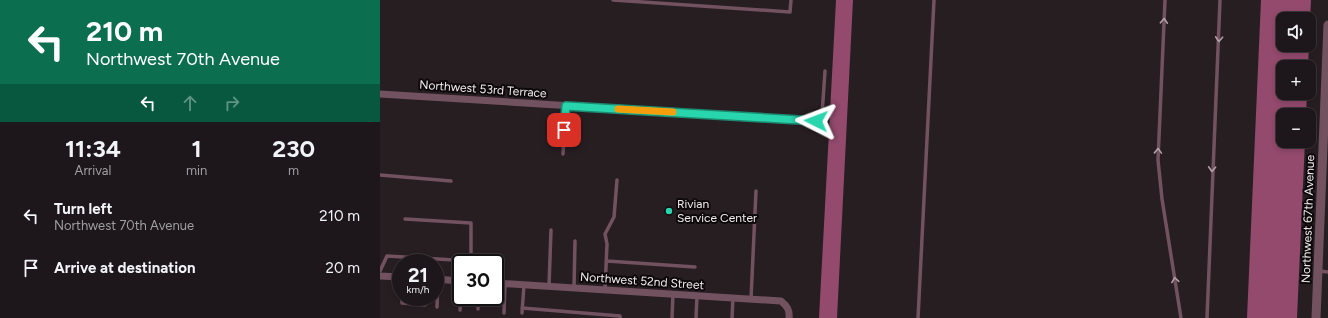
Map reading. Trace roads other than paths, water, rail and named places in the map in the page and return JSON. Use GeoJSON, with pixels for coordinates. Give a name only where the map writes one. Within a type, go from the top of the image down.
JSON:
{"type":"FeatureCollection","features":[{"type":"Feature","properties":{"kind":"street","name":"Northwest 67th Avenue"},"geometry":{"type":"LineString","coordinates":[[1316,318],[1328,25]]}},
{"type":"Feature","properties":{"kind":"street","name":"Northwest 53rd Terrace"},"geometry":{"type":"LineString","coordinates":[[380,94],[816,121],[822,115]]}},
{"type":"Feature","properties":{"kind":"street"},"geometry":{"type":"LineString","coordinates":[[380,276],[392,277]]}},
{"type":"Feature","properties":{"kind":"street","name":"Northwest 52nd Street"},"geometry":{"type":"LineString","coordinates":[[505,284],[781,301],[786,305],[790,313],[789,318]]}},
{"type":"Feature","properties":{"kind":"lane"},"geometry":{"type":"LineString","coordinates":[[613,0],[790,12],[791,0]]}},
{"type":"Feature","properties":{"kind":"lane"},"geometry":{"type":"LineString","coordinates":[[918,318],[934,0]]}},
{"type":"Feature","properties":{"kind":"lane"},"geometry":{"type":"LineString","coordinates":[[1165,0],[1158,160],[1162,199],[1181,318]]}},
{"type":"Feature","properties":{"kind":"lane"},"geometry":{"type":"LineString","coordinates":[[1207,318],[1220,0]]}},
{"type":"Feature","properties":{"kind":"lane"},"geometry":{"type":"LineString","coordinates":[[822,115],[825,71]]}},
{"type":"Feature","properties":{"kind":"lane"},"geometry":{"type":"LineString","coordinates":[[563,154],[566,106]]}},
{"type":"Feature","properties":{"kind":"lane"},"geometry":{"type":"LineString","coordinates":[[380,175],[451,181]]}},
{"type":"Feature","properties":{"kind":"lane"},"geometry":{"type":"LineString","coordinates":[[605,290],[607,244],[605,234],[614,217],[617,180]]}},
{"type":"Feature","properties":{"kind":"lane"},"geometry":{"type":"LineString","coordinates":[[751,299],[756,191]]}},
{"type":"Feature","properties":{"kind":"lane"},"geometry":{"type":"LineString","coordinates":[[405,219],[472,223],[471,254]]}},
{"type":"Feature","properties":{"kind":"lane"},"geometry":{"type":"LineString","coordinates":[[550,286],[551,230]]}},
{"type":"Feature","properties":{"kind":"lane"},"geometry":{"type":"LineString","coordinates":[[574,288],[575,241]]}},
{"type":"Feature","properties":{"kind":"lane"},"geometry":{"type":"LineString","coordinates":[[380,271],[387,256],[452,261]]}},
{"type":"Feature","properties":{"kind":"lane"},"geometry":{"type":"LineString","coordinates":[[607,261],[695,267]]}},
{"type":"Feature","properties":{"kind":"lane"},"geometry":{"type":"LineString","coordinates":[[1318,271],[1328,272]]}},
{"type":"Feature","properties":{"kind":"lane"},"geometry":{"type":"LineString","coordinates":[[504,313],[505,284]]}},
{"type":"Feature","properties":{"kind":"lane"},"geometry":{"type":"LineString","coordinates":[[524,285],[522,310],[620,316],[620,318]]}},
{"type":"Feature","properties":{"kind":"lane"},"geometry":{"type":"LineString","coordinates":[[672,318],[673,294]]}},
{"type":"Feature","properties":{"kind":"lane"},"geometry":{"type":"LineString","coordinates":[[696,318],[697,296]]}},
{"type":"Feature","properties":{"kind":"lane"},"geometry":{"type":"LineString","coordinates":[[732,318],[733,298]]}},
{"type":"Feature","properties":{"kind":"lane"},"geometry":{"type":"LineString","coordinates":[[460,306],[460,310]]}},
{"type":"Feature","properties":{"kind":"place","name":"Rivian Service Center"},"geometry":{"type":"Point","coordinates":[669,211]}}]}
